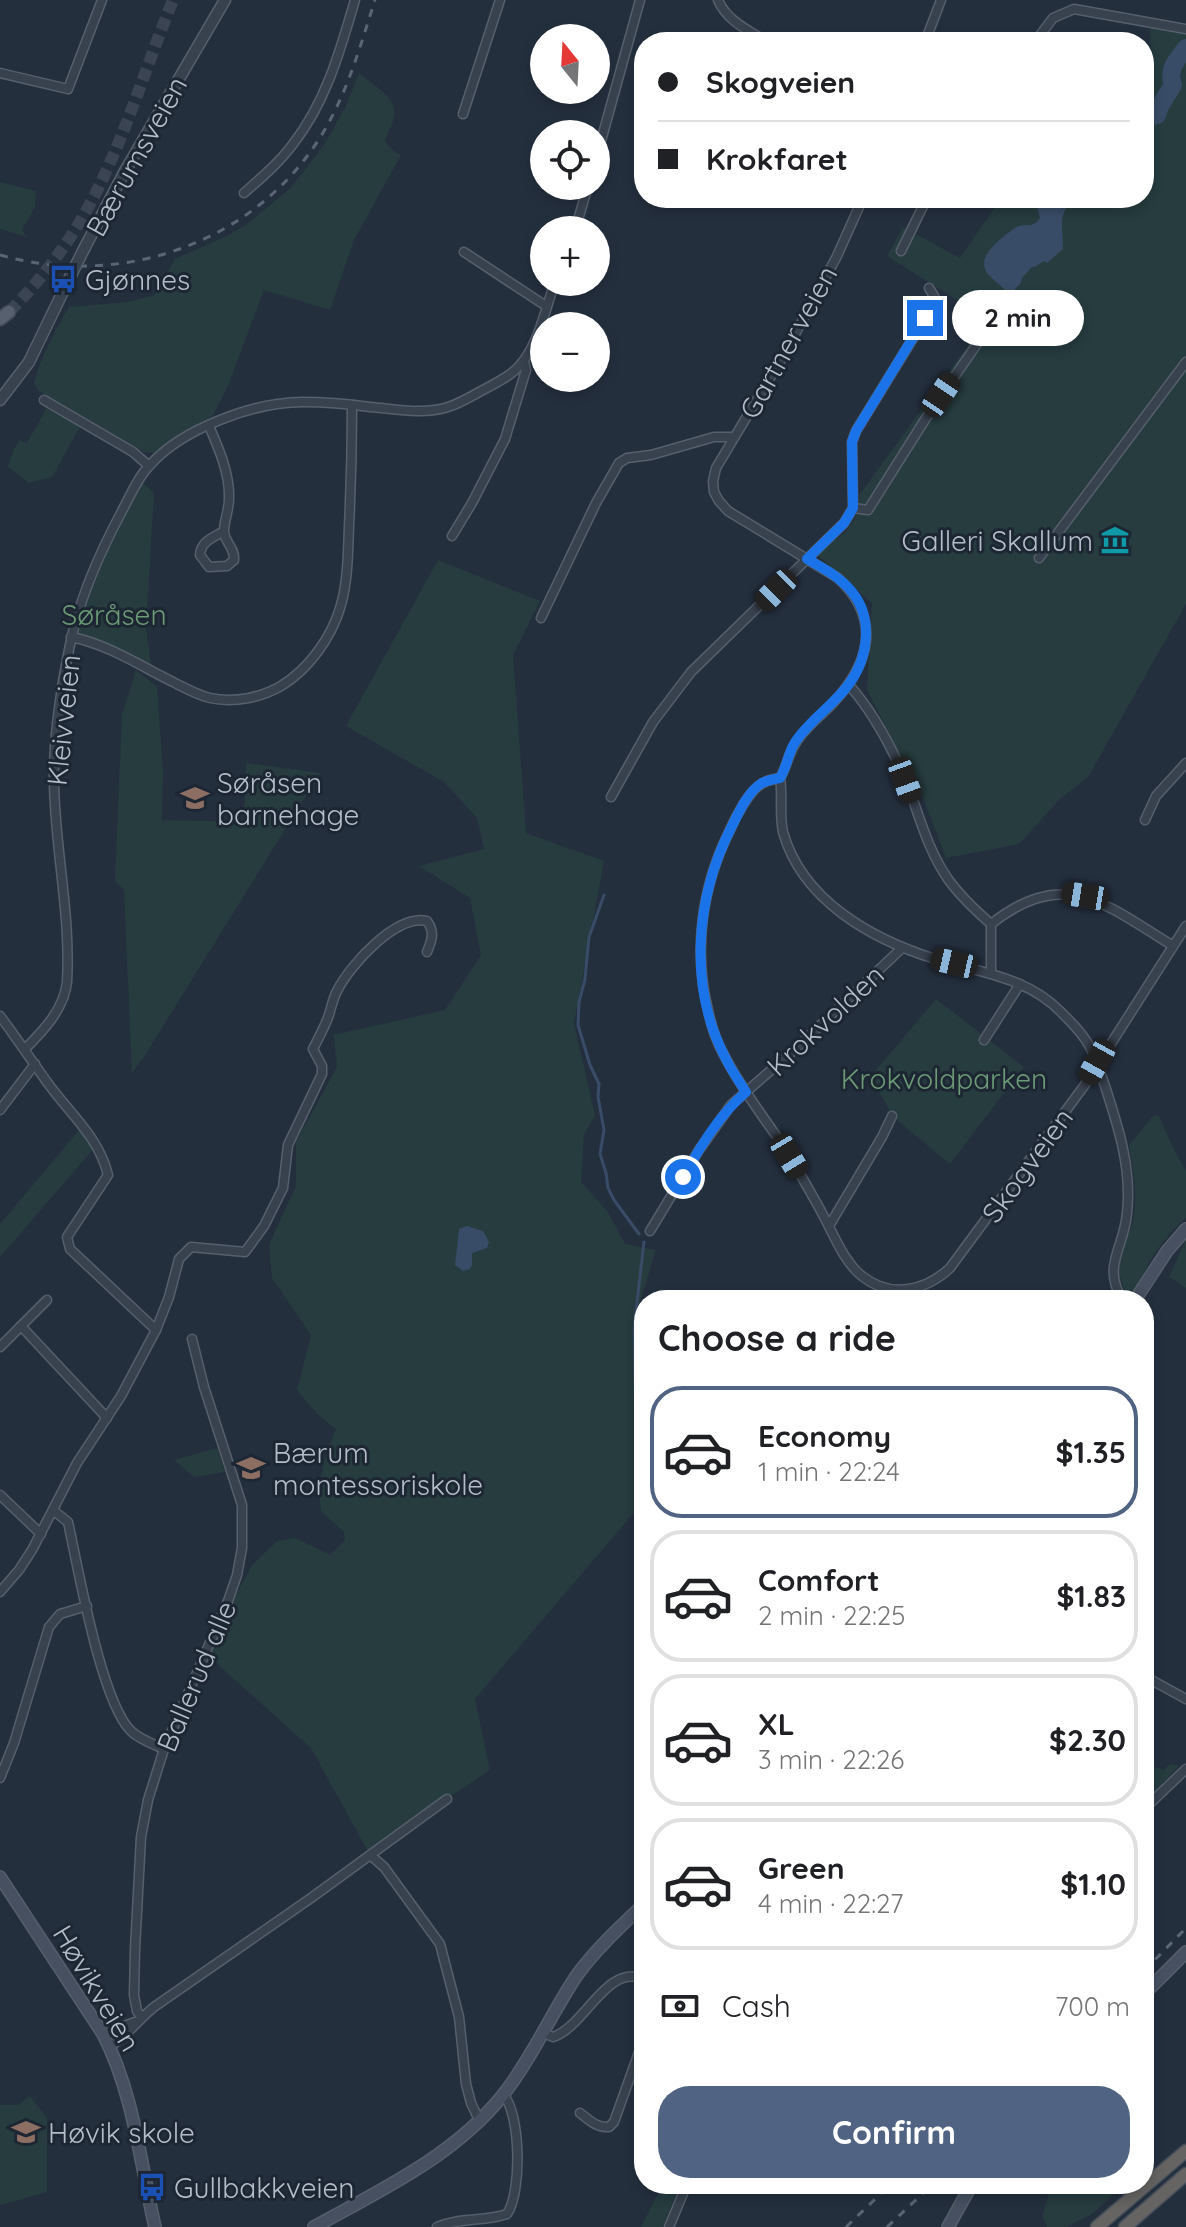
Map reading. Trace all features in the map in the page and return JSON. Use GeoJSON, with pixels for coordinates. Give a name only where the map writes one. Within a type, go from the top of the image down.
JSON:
{"type":"FeatureCollection","features":[{"type":"Feature","properties":{"kind":"highway"},"geometry":{"type":"LineString","coordinates":[[1154,2178],[1186,2151]]}},
{"type":"Feature","properties":{"kind":"highway"},"geometry":{"type":"LineString","coordinates":[[1125,2227],[1186,2174]]}},
{"type":"Feature","properties":{"kind":"highway"},"geometry":{"type":"LineString","coordinates":[[1097,2227],[1136,2194]]}},
{"type":"Feature","properties":{"kind":"main road"},"geometry":{"type":"LineString","coordinates":[[1142,1290],[1186,1229]]}},
{"type":"Feature","properties":{"kind":"main road","name":"Høvikveien"},"geometry":{"type":"LineString","coordinates":[[0,1877],[109,2047],[130,2104],[154,2226]]}},
{"type":"Feature","properties":{"kind":"main road"},"geometry":{"type":"LineString","coordinates":[[314,2227],[422,2166],[479,2120],[503,2094],[586,1965],[634,1915]]}},
{"type":"Feature","properties":{"kind":"main road"},"geometry":{"type":"LineString","coordinates":[[1154,1984],[1186,1952]]}},
{"type":"Feature","properties":{"kind":"main road"},"geometry":{"type":"LineString","coordinates":[[948,2227],[966,2194]]}},
{"type":"Feature","properties":{"kind":"street"},"geometry":{"type":"LineString","coordinates":[[0,73],[68,89],[102,0]]}},
{"type":"Feature","properties":{"kind":"street","name":"Bærumsveien"},"geometry":{"type":"LineString","coordinates":[[1,398],[29,362],[125,171],[225,0]]}},
{"type":"Feature","properties":{"kind":"street"},"geometry":{"type":"LineString","coordinates":[[244,193],[292,147],[310,121],[336,64],[355,0]]}},
{"type":"Feature","properties":{"kind":"street"},"geometry":{"type":"LineString","coordinates":[[463,114],[500,0]]}},
{"type":"Feature","properties":{"kind":"street"},"geometry":{"type":"LineString","coordinates":[[607,120],[640,0]]}},
{"type":"Feature","properties":{"kind":"street"},"geometry":{"type":"LineString","coordinates":[[718,0],[730,19],[751,32]]}},
{"type":"Feature","properties":{"kind":"street"},"geometry":{"type":"LineString","coordinates":[[929,32],[941,0]]}},
{"type":"Feature","properties":{"kind":"street"},"geometry":{"type":"LineString","coordinates":[[1042,32],[1053,18],[1074,9],[1186,29]]}},
{"type":"Feature","properties":{"kind":"street","name":"Gartnerveien"},"geometry":{"type":"LineString","coordinates":[[541,618],[596,503],[619,463],[627,458],[651,455],[714,437],[734,437],[804,318],[859,208]]}},
{"type":"Feature","properties":{"kind":"street"},"geometry":{"type":"LineString","coordinates":[[901,251],[922,208]]}},
{"type":"Feature","properties":{"kind":"street"},"geometry":{"type":"LineString","coordinates":[[464,252],[546,306]]}},
{"type":"Feature","properties":{"kind":"street"},"geometry":{"type":"LineString","coordinates":[[611,797],[641,741],[674,692],[844,523],[853,508],[852,442],[864,417],[934,304],[929,288]]}},
{"type":"Feature","properties":{"kind":"street","name":"Kleivveien"},"geometry":{"type":"LineString","coordinates":[[25,1049],[43,1031],[66,993],[64,908],[54,783],[59,701],[71,637],[95,565],[149,466],[176,444],[209,426],[238,414],[276,405],[301,402],[407,411],[447,408],[509,376],[524,361],[535,340],[550,296]]}},
{"type":"Feature","properties":{"kind":"street"},"geometry":{"type":"LineString","coordinates":[[853,508],[868,510],[988,328]]}},
{"type":"Feature","properties":{"kind":"street"},"geometry":{"type":"LineString","coordinates":[[452,536],[505,439],[526,370],[524,361]]}},
{"type":"Feature","properties":{"kind":"street"},"geometry":{"type":"LineString","coordinates":[[1039,558],[1186,362]]}},
{"type":"Feature","properties":{"kind":"street"},"geometry":{"type":"LineString","coordinates":[[44,400],[133,452],[149,466]]}},
{"type":"Feature","properties":{"kind":"street"},"geometry":{"type":"LineString","coordinates":[[71,637],[106,648],[209,698],[229,700],[263,695],[290,681],[327,638],[341,605],[348,553],[352,405]]}},
{"type":"Feature","properties":{"kind":"street"},"geometry":{"type":"LineString","coordinates":[[209,426],[220,451],[229,497],[224,531],[234,553],[234,560],[227,566],[209,567],[200,555],[200,548],[224,531]]}},
{"type":"Feature","properties":{"kind":"street"},"geometry":{"type":"LineString","coordinates":[[734,437],[716,468],[713,481],[719,501],[741,520],[838,578],[851,590],[865,622],[863,658],[849,685],[793,745],[787,767],[780,778]]}},
{"type":"Feature","properties":{"kind":"street"},"geometry":{"type":"LineString","coordinates":[[849,685],[880,730],[905,780],[928,843],[947,878],[991,924],[991,972]]}},
{"type":"Feature","properties":{"kind":"street"},"geometry":{"type":"LineString","coordinates":[[1145,820],[1156,796],[1186,763]]}},
{"type":"Feature","properties":{"kind":"street","name":"Krokvolden"},"geometry":{"type":"LineString","coordinates":[[780,778],[782,824],[789,848],[803,874],[818,892],[852,922],[902,948],[991,972],[1020,984],[1059,1009],[1084,1038],[1097,1062],[1120,1132],[1126,1162],[1128,1212],[1115,1258],[1113,1278],[1118,1290]]}},
{"type":"Feature","properties":{"kind":"street","name":"Skogveien"},"geometry":{"type":"LineString","coordinates":[[780,778],[759,785],[734,821],[707,890],[702,923],[701,970],[707,1008],[723,1055],[789,1156],[850,1263],[859,1275],[883,1288],[927,1285],[950,1268],[1084,1086],[1186,926]]}},
{"type":"Feature","properties":{"kind":"street"},"geometry":{"type":"LineString","coordinates":[[991,924],[1026,902],[1046,896],[1085,896],[1173,946]]}},
{"type":"Feature","properties":{"kind":"street"},"geometry":{"type":"LineString","coordinates":[[0,1592],[19,1570],[54,1511],[77,1463],[121,1396],[156,1330],[179,1259],[191,1247],[245,1252],[264,1226],[283,1188],[288,1145],[322,1074],[322,1066],[313,1049],[345,976],[371,946],[413,920],[427,921],[430,926],[432,938],[427,952]]}},
{"type":"Feature","properties":{"kind":"street","name":"Krokvolden"},"geometry":{"type":"LineString","coordinates":[[746,1092],[902,948]]}},
{"type":"Feature","properties":{"kind":"street"},"geometry":{"type":"LineString","coordinates":[[984,1040],[1020,984]]}},
{"type":"Feature","properties":{"kind":"street"},"geometry":{"type":"LineString","coordinates":[[0,1016],[102,1153],[108,1175],[74,1224],[67,1243],[78,1259],[156,1330]]}},
{"type":"Feature","properties":{"kind":"street"},"geometry":{"type":"LineString","coordinates":[[0,1110],[35,1064]]}},
{"type":"Feature","properties":{"kind":"street"},"geometry":{"type":"LineString","coordinates":[[650,1231],[699,1150],[731,1105],[746,1092]]}},
{"type":"Feature","properties":{"kind":"street"},"geometry":{"type":"LineString","coordinates":[[829,1226],[892,1116]]}},
{"type":"Feature","properties":{"kind":"street"},"geometry":{"type":"LineString","coordinates":[[0,1347],[47,1300]]}},
{"type":"Feature","properties":{"kind":"street"},"geometry":{"type":"LineString","coordinates":[[21,1326],[107,1418]]}},
{"type":"Feature","properties":{"kind":"street","name":"Ballerud alle"},"geometry":{"type":"LineString","coordinates":[[138,2019],[134,1995],[141,1837],[148,1800],[164,1749],[228,1601],[242,1548],[242,1505],[192,1339]]}},
{"type":"Feature","properties":{"kind":"street"},"geometry":{"type":"LineString","coordinates":[[0,1495],[41,1534]]}},
{"type":"Feature","properties":{"kind":"street"},"geometry":{"type":"LineString","coordinates":[[54,1511],[68,1522],[104,1676],[122,1719],[131,1731],[164,1749]]}},
{"type":"Feature","properties":{"kind":"street"},"geometry":{"type":"LineString","coordinates":[[0,1778],[14,1743],[49,1627],[60,1614],[87,1606]]}},
{"type":"Feature","properties":{"kind":"street"},"geometry":{"type":"LineString","coordinates":[[1154,1681],[1186,1699]]}},
{"type":"Feature","properties":{"kind":"street"},"geometry":{"type":"LineString","coordinates":[[1154,1799],[1186,1769]]}},
{"type":"Feature","properties":{"kind":"street"},"geometry":{"type":"LineString","coordinates":[[103,2034],[138,2019],[447,1799]]}},
{"type":"Feature","properties":{"kind":"street"},"geometry":{"type":"LineString","coordinates":[[370,1855],[384,1867],[440,1944],[461,2027],[466,2084],[479,2120]]}},
{"type":"Feature","properties":{"kind":"street"},"geometry":{"type":"LineString","coordinates":[[543,2033],[553,2037],[567,2030],[595,1999],[621,1978],[634,1976]]}},
{"type":"Feature","properties":{"kind":"street"},"geometry":{"type":"LineString","coordinates":[[109,2047],[123,2039],[138,2019]]}},
{"type":"Feature","properties":{"kind":"street"},"geometry":{"type":"LineString","coordinates":[[580,2113],[596,2125],[609,2127],[614,2122],[634,2066]]}},
{"type":"Feature","properties":{"kind":"street"},"geometry":{"type":"LineString","coordinates":[[437,2227],[458,2220],[497,2218],[507,2214],[512,2207],[518,2175],[517,2149],[513,2109],[503,2094]]}},
{"type":"Feature","properties":{"kind":"street"},"geometry":{"type":"LineString","coordinates":[[669,2227],[683,2194]]}},
{"type":"Feature","properties":{"kind":"green space"},"geometry":{"type":"Polygon","coordinates":[[[1150,28],[1186,33],[1186,604],[1088,777],[1060,799],[1019,844],[946,858],[925,803],[867,690],[872,603],[816,554],[843,534],[855,519],[860,494],[987,319],[887,256],[903,227],[960,258],[994,208],[1154,208],[1154,32],[1150,32],[1150,28]]]}},
{"type":"Feature","properties":{"kind":"green space"},"geometry":{"type":"Polygon","coordinates":[[[359,73],[392,103],[394,117],[385,142],[401,155],[354,240],[330,310],[264,290],[228,386],[212,417],[154,453],[144,452],[39,391],[34,383],[40,363],[69,307],[128,302],[155,295],[175,259],[247,224],[289,189],[306,169],[346,106],[359,73]]]}},
{"type":"Feature","properties":{"kind":"green space"},"geometry":{"type":"Polygon","coordinates":[[[0,182],[36,191],[35,207],[22,230],[27,237],[0,229],[0,182]]]}},
{"type":"Feature","properties":{"kind":"green space"},"geometry":{"type":"Polygon","coordinates":[[[48,406],[82,423],[52,477],[29,483],[8,467],[20,440],[27,443],[48,406]]]}},
{"type":"Feature","properties":{"kind":"green space","name":"Søråsen"},"geometry":{"type":"Polygon","coordinates":[[[143,483],[154,493],[146,627],[152,671],[73,634],[97,565],[143,483]]]}},
{"type":"Feature","properties":{"kind":"green space"},"geometry":{"type":"Polygon","coordinates":[[[438,560],[540,601],[513,655],[526,833],[604,861],[574,1023],[595,1116],[584,1134],[581,1182],[608,1212],[625,1244],[656,1250],[644,1290],[634,1290],[634,1513],[475,1699],[490,1770],[370,1855],[311,1748],[206,1654],[253,1564],[277,1541],[295,1538],[330,1555],[345,1540],[344,1532],[321,1511],[320,1501],[322,1469],[336,1429],[317,1414],[297,1390],[311,1335],[272,1278],[269,1245],[296,1186],[296,1142],[337,1067],[334,1035],[445,1010],[481,955],[470,898],[419,866],[484,849],[477,818],[444,782],[346,726],[438,560]]]}},
{"type":"Feature","properties":{"kind":"green space"},"geometry":{"type":"Polygon","coordinates":[[[136,670],[157,687],[163,770],[162,820],[244,822],[246,763],[320,773],[132,1073],[124,890],[115,881],[122,715],[136,670]]]}},
{"type":"Feature","properties":{"kind":"green space","name":"Krokvoldparken"},"geometry":{"type":"Polygon","coordinates":[[[936,999],[1024,1067],[950,1164],[892,1116],[871,1076],[936,999]]]}},
{"type":"Feature","properties":{"kind":"green space"},"geometry":{"type":"Polygon","coordinates":[[[1154,1115],[1159,1116],[1186,1171],[1186,1218],[1161,1245],[1136,1290],[1124,1290],[1119,1270],[1133,1221],[1135,1202],[1129,1145],[1154,1115]]]}},
{"type":"Feature","properties":{"kind":"green space"},"geometry":{"type":"Polygon","coordinates":[[[80,1129],[95,1147],[0,1257],[0,1224],[80,1129]]]}},
{"type":"Feature","properties":{"kind":"green space"},"geometry":{"type":"Polygon","coordinates":[[[1186,1239],[1186,1288],[1169,1277],[1186,1239]]]}},
{"type":"Feature","properties":{"kind":"green space"},"geometry":{"type":"Polygon","coordinates":[[[217,1448],[225,1472],[194,1477],[174,1460],[217,1448]]]}},
{"type":"Feature","properties":{"kind":"green space"},"geometry":{"type":"Polygon","coordinates":[[[1171,1764],[1179,1766],[1154,1792],[1154,1767],[1163,1770],[1171,1764]]]}},
{"type":"Feature","properties":{"kind":"green space"},"geometry":{"type":"Polygon","coordinates":[[[30,2096],[47,2118],[47,2192],[0,2205],[0,2105],[18,2105],[30,2096]]]}},
{"type":"Feature","properties":{"kind":"green space"},"geometry":{"type":"Polygon","coordinates":[[[658,2194],[676,2194],[663,2227],[641,2227],[658,2194]]]}},
{"type":"Feature","properties":{"kind":"green space"},"geometry":{"type":"Polygon","coordinates":[[[1049,2194],[1114,2194],[1092,2214],[1067,2227],[1047,2227],[1042,2216],[1049,2194]]]}},
{"type":"Feature","properties":{"kind":"water"},"geometry":{"type":"Polygon","coordinates":[[[1038,208],[1066,208],[1063,216],[1063,249],[1047,263],[1044,261],[1032,267],[1014,290],[1006,291],[987,273],[984,266],[987,253],[1019,226],[1033,224],[1040,218],[1038,208]]]}},
{"type":"Feature","properties":{"kind":"water"},"geometry":{"type":"Polygon","coordinates":[[[467,1226],[483,1231],[489,1242],[487,1248],[472,1253],[470,1269],[463,1271],[455,1265],[459,1229],[467,1226]]]}},
{"type":"Feature","properties":{"kind":"waterway"},"geometry":{"type":"LineString","coordinates":[[1154,116],[1173,85],[1171,74],[1174,65],[1186,48]]}},
{"type":"Feature","properties":{"kind":"waterway"},"geometry":{"type":"LineString","coordinates":[[604,895],[589,937],[578,1025],[599,1084],[604,1130],[600,1154],[608,1188],[639,1234]]}},
{"type":"Feature","properties":{"kind":"waterway"},"geometry":{"type":"LineString","coordinates":[[638,1290],[644,1242]]}},
{"type":"Feature","properties":{"kind":"tunnel"},"geometry":{"type":"LineString","coordinates":[[9,312],[59,254],[98,189],[173,0]]}},
{"type":"Feature","properties":{"kind":"railway"},"geometry":{"type":"LineString","coordinates":[[0,255],[45,264],[91,266],[137,261],[180,249],[222,230],[259,205],[293,174],[321,136],[352,70],[375,0]]}},
{"type":"Feature","properties":{"kind":"railway"},"geometry":{"type":"LineString","coordinates":[[1154,1961],[1186,1928]]}},
{"type":"Feature","properties":{"kind":"railway"},"geometry":{"type":"LineString","coordinates":[[846,2227],[881,2194]]}},
{"type":"Feature","properties":{"kind":"railway"},"geometry":{"type":"LineString","coordinates":[[887,2227],[922,2194]]}},
{"type":"Feature","properties":{"kind":"place","name":"Gjønnes"},"geometry":{"type":"Point","coordinates":[63,279]}},
{"type":"Feature","properties":{"kind":"place","name":"Galleri Skallum"},"geometry":{"type":"Point","coordinates":[1115,540]}},
{"type":"Feature","properties":{"kind":"place","name":"Søråsen barnehage"},"geometry":{"type":"Point","coordinates":[195,798]}},
{"type":"Feature","properties":{"kind":"place","name":"Bærum montessoriskole"},"geometry":{"type":"Point","coordinates":[251,1468]}},
{"type":"Feature","properties":{"kind":"place","name":"Høvik skole"},"geometry":{"type":"Point","coordinates":[26,2132]}},
{"type":"Feature","properties":{"kind":"place","name":"Gullbakkveien"},"geometry":{"type":"Point","coordinates":[152,2187]}},
{"type":"Feature","properties":{"kind":"route"},"geometry":{"type":"LineString","coordinates":[[683,1177],[731,1105],[746,1092],[723,1055],[707,1008],[701,970],[702,923],[707,890],[720,851],[743,805],[759,785],[780,778],[787,767],[793,745],[849,685],[863,658],[866,632],[858,600],[838,578],[807,559],[844,523],[853,508],[852,442],[856,431],[925,318]]}}]}
